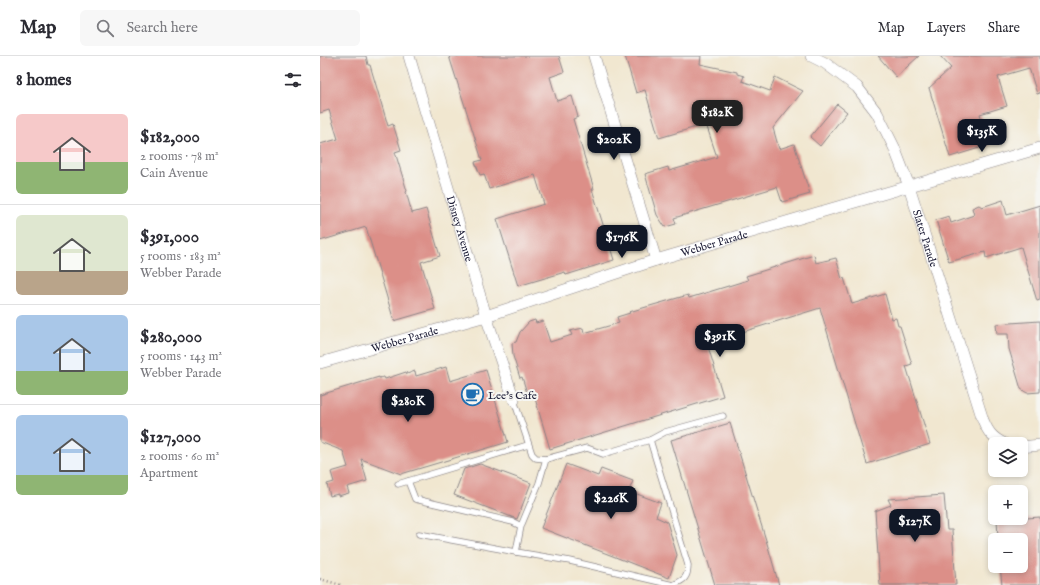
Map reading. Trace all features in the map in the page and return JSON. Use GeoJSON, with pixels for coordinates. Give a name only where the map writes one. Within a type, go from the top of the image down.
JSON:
{"type":"FeatureCollection","features":[{"type":"Feature","properties":{"kind":"street","name":"Disney Avenue"},"geometry":{"type":"LineString","coordinates":[[409,56],[486,316],[514,400]]}},
{"type":"Feature","properties":{"kind":"street"},"geometry":{"type":"LineString","coordinates":[[594,56],[656,260]]}},
{"type":"Feature","properties":{"kind":"street","name":"Slater Parade"},"geometry":{"type":"LineString","coordinates":[[811,56],[826,63],[857,87],[873,108],[894,147],[909,186],[983,420],[989,433],[994,437]]}},
{"type":"Feature","properties":{"kind":"street","name":"Webber Parade"},"geometry":{"type":"LineString","coordinates":[[320,364],[486,316],[656,260],[1040,148]]}},
{"type":"Feature","properties":{"kind":"street"},"geometry":{"type":"LineString","coordinates":[[1028,446],[1040,445]]}},
{"type":"Feature","properties":{"kind":"lane"},"geometry":{"type":"LineString","coordinates":[[514,400],[532,454],[536,458],[546,460],[587,448],[603,454],[650,440],[665,432],[723,416]]}},
{"type":"Feature","properties":{"kind":"lane"},"geometry":{"type":"LineString","coordinates":[[420,534],[570,561],[673,585],[682,580],[688,574],[688,565],[650,440]]}},
{"type":"Feature","properties":{"kind":"lane"},"geometry":{"type":"LineString","coordinates":[[398,484],[528,445]]}},
{"type":"Feature","properties":{"kind":"lane"},"geometry":{"type":"LineString","coordinates":[[516,552],[521,526],[539,484],[546,460]]}},
{"type":"Feature","properties":{"kind":"lane"},"geometry":{"type":"LineString","coordinates":[[408,481],[416,499],[513,522],[521,526]]}},
{"type":"Feature","properties":{"kind":"path"},"geometry":{"type":"LineString","coordinates":[[320,579],[341,585]]}},
{"type":"Feature","properties":{"kind":"building"},"geometry":{"type":"Polygon","coordinates":[[[320,56],[366,56],[388,126],[393,124],[401,150],[395,152],[412,213],[426,209],[440,256],[421,262],[435,309],[394,321],[366,227],[320,241],[320,144],[338,139],[329,110],[320,113],[320,56]]]}},
{"type":"Feature","properties":{"kind":"building"},"geometry":{"type":"Polygon","coordinates":[[[449,56],[559,56],[564,72],[550,77],[557,101],[572,96],[578,117],[573,119],[594,189],[592,189],[614,260],[566,275],[565,272],[518,286],[497,219],[544,204],[535,175],[489,189],[484,174],[480,175],[475,162],[482,160],[449,56]]]}},
{"type":"Feature","properties":{"kind":"building"},"geometry":{"type":"Polygon","coordinates":[[[625,56],[701,56],[700,64],[737,72],[737,74],[744,76],[742,81],[770,91],[775,77],[803,91],[773,128],[779,149],[794,144],[810,194],[782,202],[777,187],[674,218],[676,224],[665,227],[657,215],[645,174],[668,167],[669,171],[717,157],[706,124],[659,138],[645,90],[636,93],[625,56]]]}},
{"type":"Feature","properties":{"kind":"building"},"geometry":{"type":"Polygon","coordinates":[[[878,56],[919,56],[896,77],[878,56]]]}},
{"type":"Feature","properties":{"kind":"building"},"geometry":{"type":"Polygon","coordinates":[[[940,56],[1040,56],[1040,93],[1037,94],[1029,68],[998,77],[1007,106],[980,114],[989,145],[950,157],[929,88],[951,68],[940,56]]]}},
{"type":"Feature","properties":{"kind":"building"},"geometry":{"type":"Polygon","coordinates":[[[837,104],[847,112],[820,146],[810,137],[837,104]]]}},
{"type":"Feature","properties":{"kind":"building"},"geometry":{"type":"Polygon","coordinates":[[[1003,200],[1007,215],[1040,205],[1040,300],[1037,301],[1021,247],[986,258],[985,252],[949,262],[936,220],[949,216],[951,223],[974,215],[972,208],[979,205],[982,207],[1003,200]]]}},
{"type":"Feature","properties":{"kind":"building"},"geometry":{"type":"Polygon","coordinates":[[[814,255],[816,263],[836,258],[842,279],[844,278],[852,304],[885,294],[892,319],[896,318],[898,326],[900,326],[912,364],[906,366],[930,444],[867,464],[820,308],[707,343],[723,396],[550,449],[534,395],[528,396],[513,356],[512,343],[516,342],[520,332],[529,322],[535,320],[536,323],[543,321],[550,342],[572,335],[570,331],[583,328],[584,333],[619,323],[617,317],[630,313],[629,312],[688,295],[689,298],[748,280],[746,276],[814,255]]]}},
{"type":"Feature","properties":{"kind":"building"},"geometry":{"type":"Polygon","coordinates":[[[1040,321],[1040,392],[1027,393],[1021,389],[1009,349],[1008,334],[997,334],[996,324],[1040,321]]]}},
{"type":"Feature","properties":{"kind":"building"},"geometry":{"type":"Polygon","coordinates":[[[446,367],[450,381],[486,370],[508,442],[401,474],[361,459],[367,481],[347,487],[349,493],[338,496],[338,494],[330,496],[327,484],[334,482],[331,472],[348,467],[343,451],[320,442],[320,395],[379,377],[384,377],[385,379],[406,372],[407,374],[415,371],[416,376],[446,367]]]}},
{"type":"Feature","properties":{"kind":"building"},"geometry":{"type":"Polygon","coordinates":[[[730,423],[779,585],[715,585],[671,440],[730,423]]]}},
{"type":"Feature","properties":{"kind":"building"},"geometry":{"type":"Polygon","coordinates":[[[480,464],[531,483],[517,519],[454,495],[464,469],[480,464]]]}},
{"type":"Feature","properties":{"kind":"building"},"geometry":{"type":"Polygon","coordinates":[[[566,464],[598,476],[601,469],[633,481],[629,491],[661,503],[656,517],[667,522],[677,555],[669,578],[541,528],[566,464]]]}},
{"type":"Feature","properties":{"kind":"building"},"geometry":{"type":"Polygon","coordinates":[[[944,495],[947,530],[952,530],[956,585],[880,585],[875,511],[891,505],[888,499],[944,495]]]}},
{"type":"Feature","properties":{"kind":"building"},"geometry":{"type":"Polygon","coordinates":[[[1040,517],[1040,585],[1002,585],[1001,573],[1028,573],[1028,533],[998,533],[997,525],[1028,525],[1028,518],[1040,517]]]}},
{"type":"Feature","properties":{"kind":"place","name":"Lee's Cafe"},"geometry":{"type":"Point","coordinates":[472,395]}}]}
